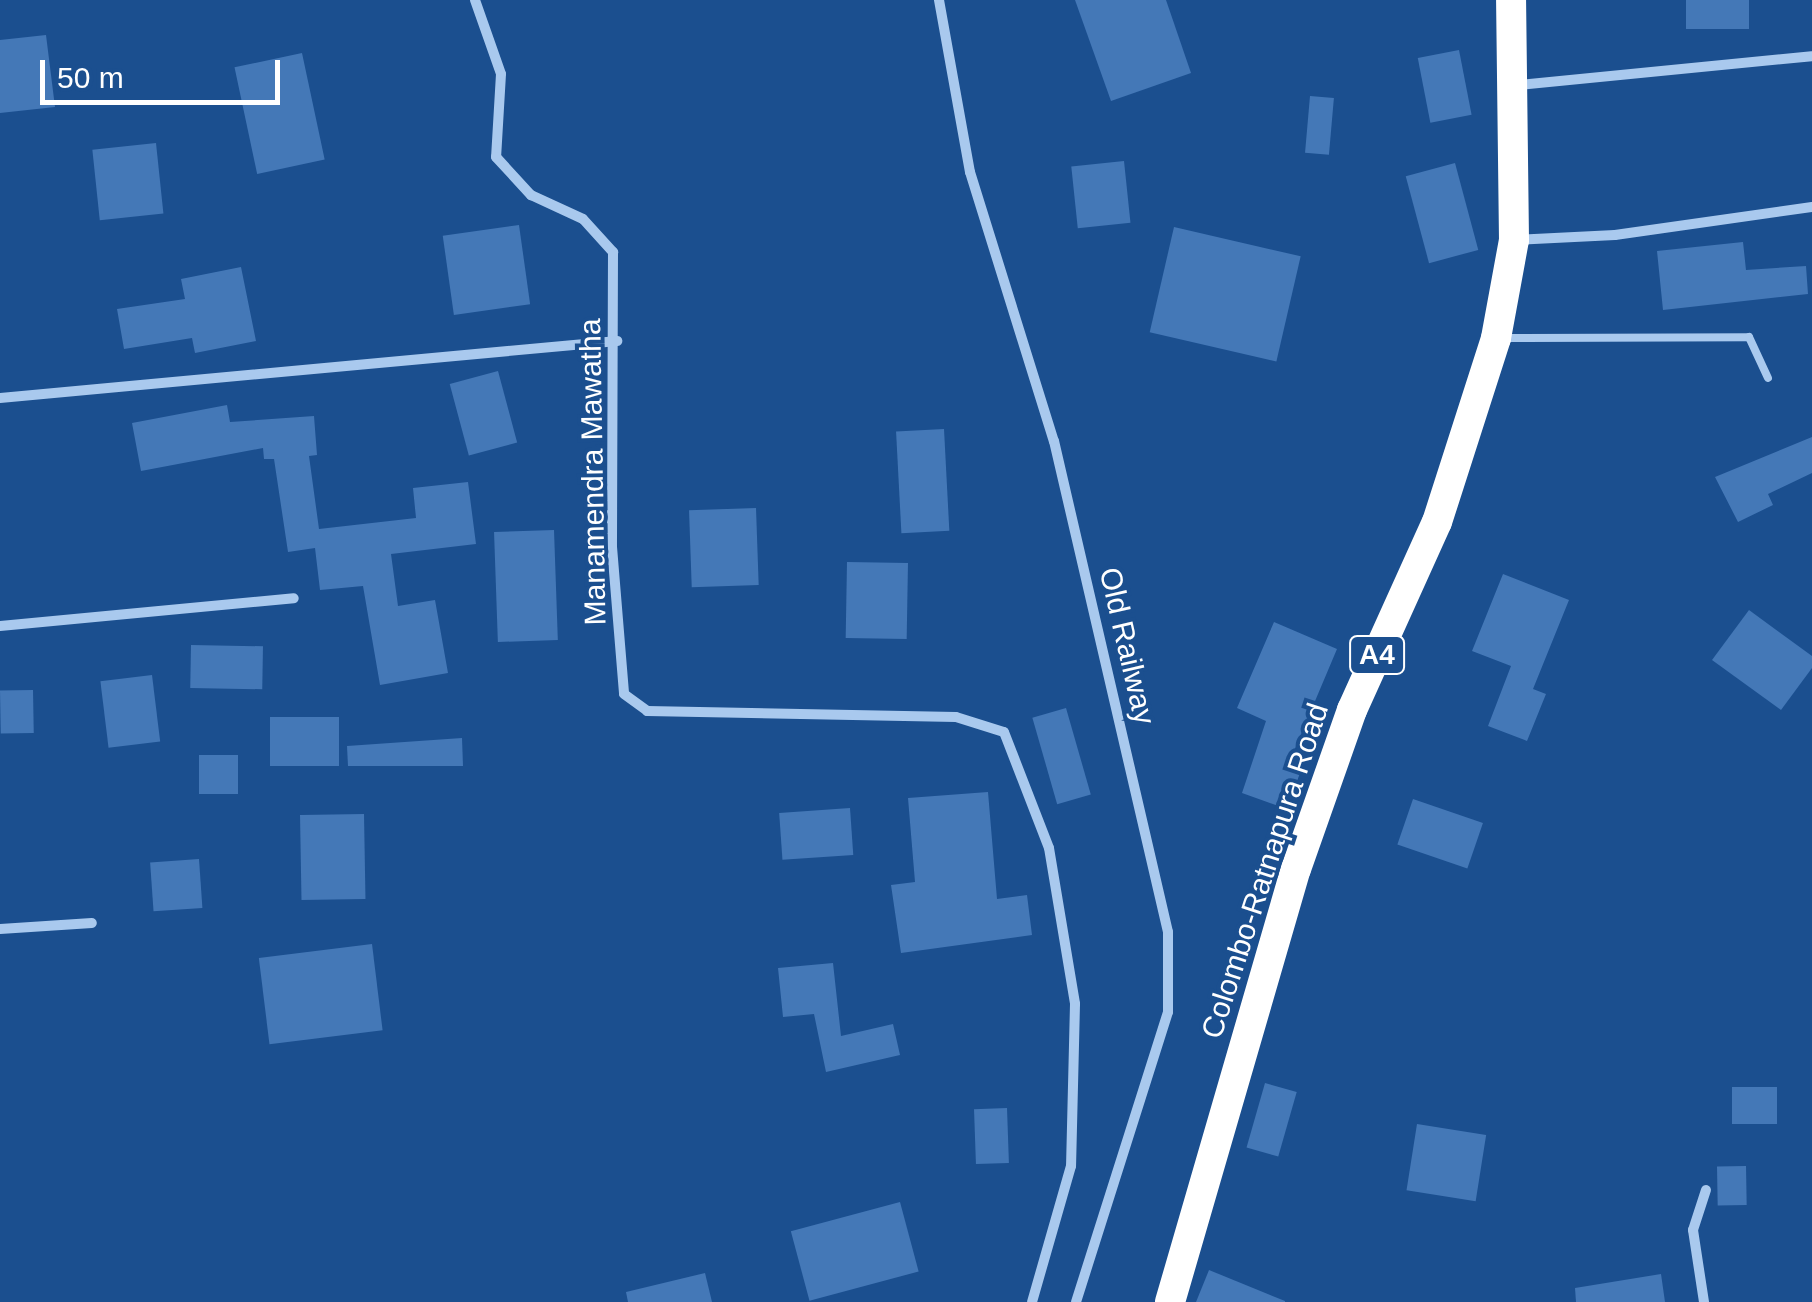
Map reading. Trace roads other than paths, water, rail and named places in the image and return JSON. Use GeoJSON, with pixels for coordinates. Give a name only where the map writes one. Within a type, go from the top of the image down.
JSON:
{"type":"FeatureCollection","features":[{"type":"Feature","properties":{"kind":"highway","name":"Colombo-Ratnapura Road"},"geometry":{"type":"LineString","coordinates":[[1170,1302],[1296,870],[1352,710],[1437,522],[1496,338],[1514,240],[1517,85],[1510,0]]}},
{"type":"Feature","properties":{"kind":"street","name":"Manamendra Mawatha"},"geometry":{"type":"LineString","coordinates":[[474,0],[501,74],[496,156],[531,196],[583,219],[613,252],[617,341],[612,548],[624,694],[647,711],[956,718],[1004,732],[1049,848],[1074,1004],[1071,1166],[1032,1302]]}},
{"type":"Feature","properties":{"kind":"street","name":"Old Railway"},"geometry":{"type":"LineString","coordinates":[[939,0],[970,172],[1054,441],[1168,932],[1168,1012],[1076,1302]]}},
{"type":"Feature","properties":{"kind":"street"},"geometry":{"type":"LineString","coordinates":[[1517,85],[1812,56]]}},
{"type":"Feature","properties":{"kind":"street"},"geometry":{"type":"LineString","coordinates":[[1514,240],[1615,236],[1812,207]]}},
{"type":"Feature","properties":{"kind":"street"},"geometry":{"type":"LineString","coordinates":[[0,398],[617,341]]}},
{"type":"Feature","properties":{"kind":"street"},"geometry":{"type":"LineString","coordinates":[[0,626],[294,598]]}},
{"type":"Feature","properties":{"kind":"street"},"geometry":{"type":"LineString","coordinates":[[0,929],[92,923]]}},
{"type":"Feature","properties":{"kind":"street"},"geometry":{"type":"LineString","coordinates":[[1704,1302],[1693,1230],[1706,1190]]}},
{"type":"Feature","properties":{"kind":"lane"},"geometry":{"type":"LineString","coordinates":[[1496,338],[1749,337],[1768,378]]}}]}
